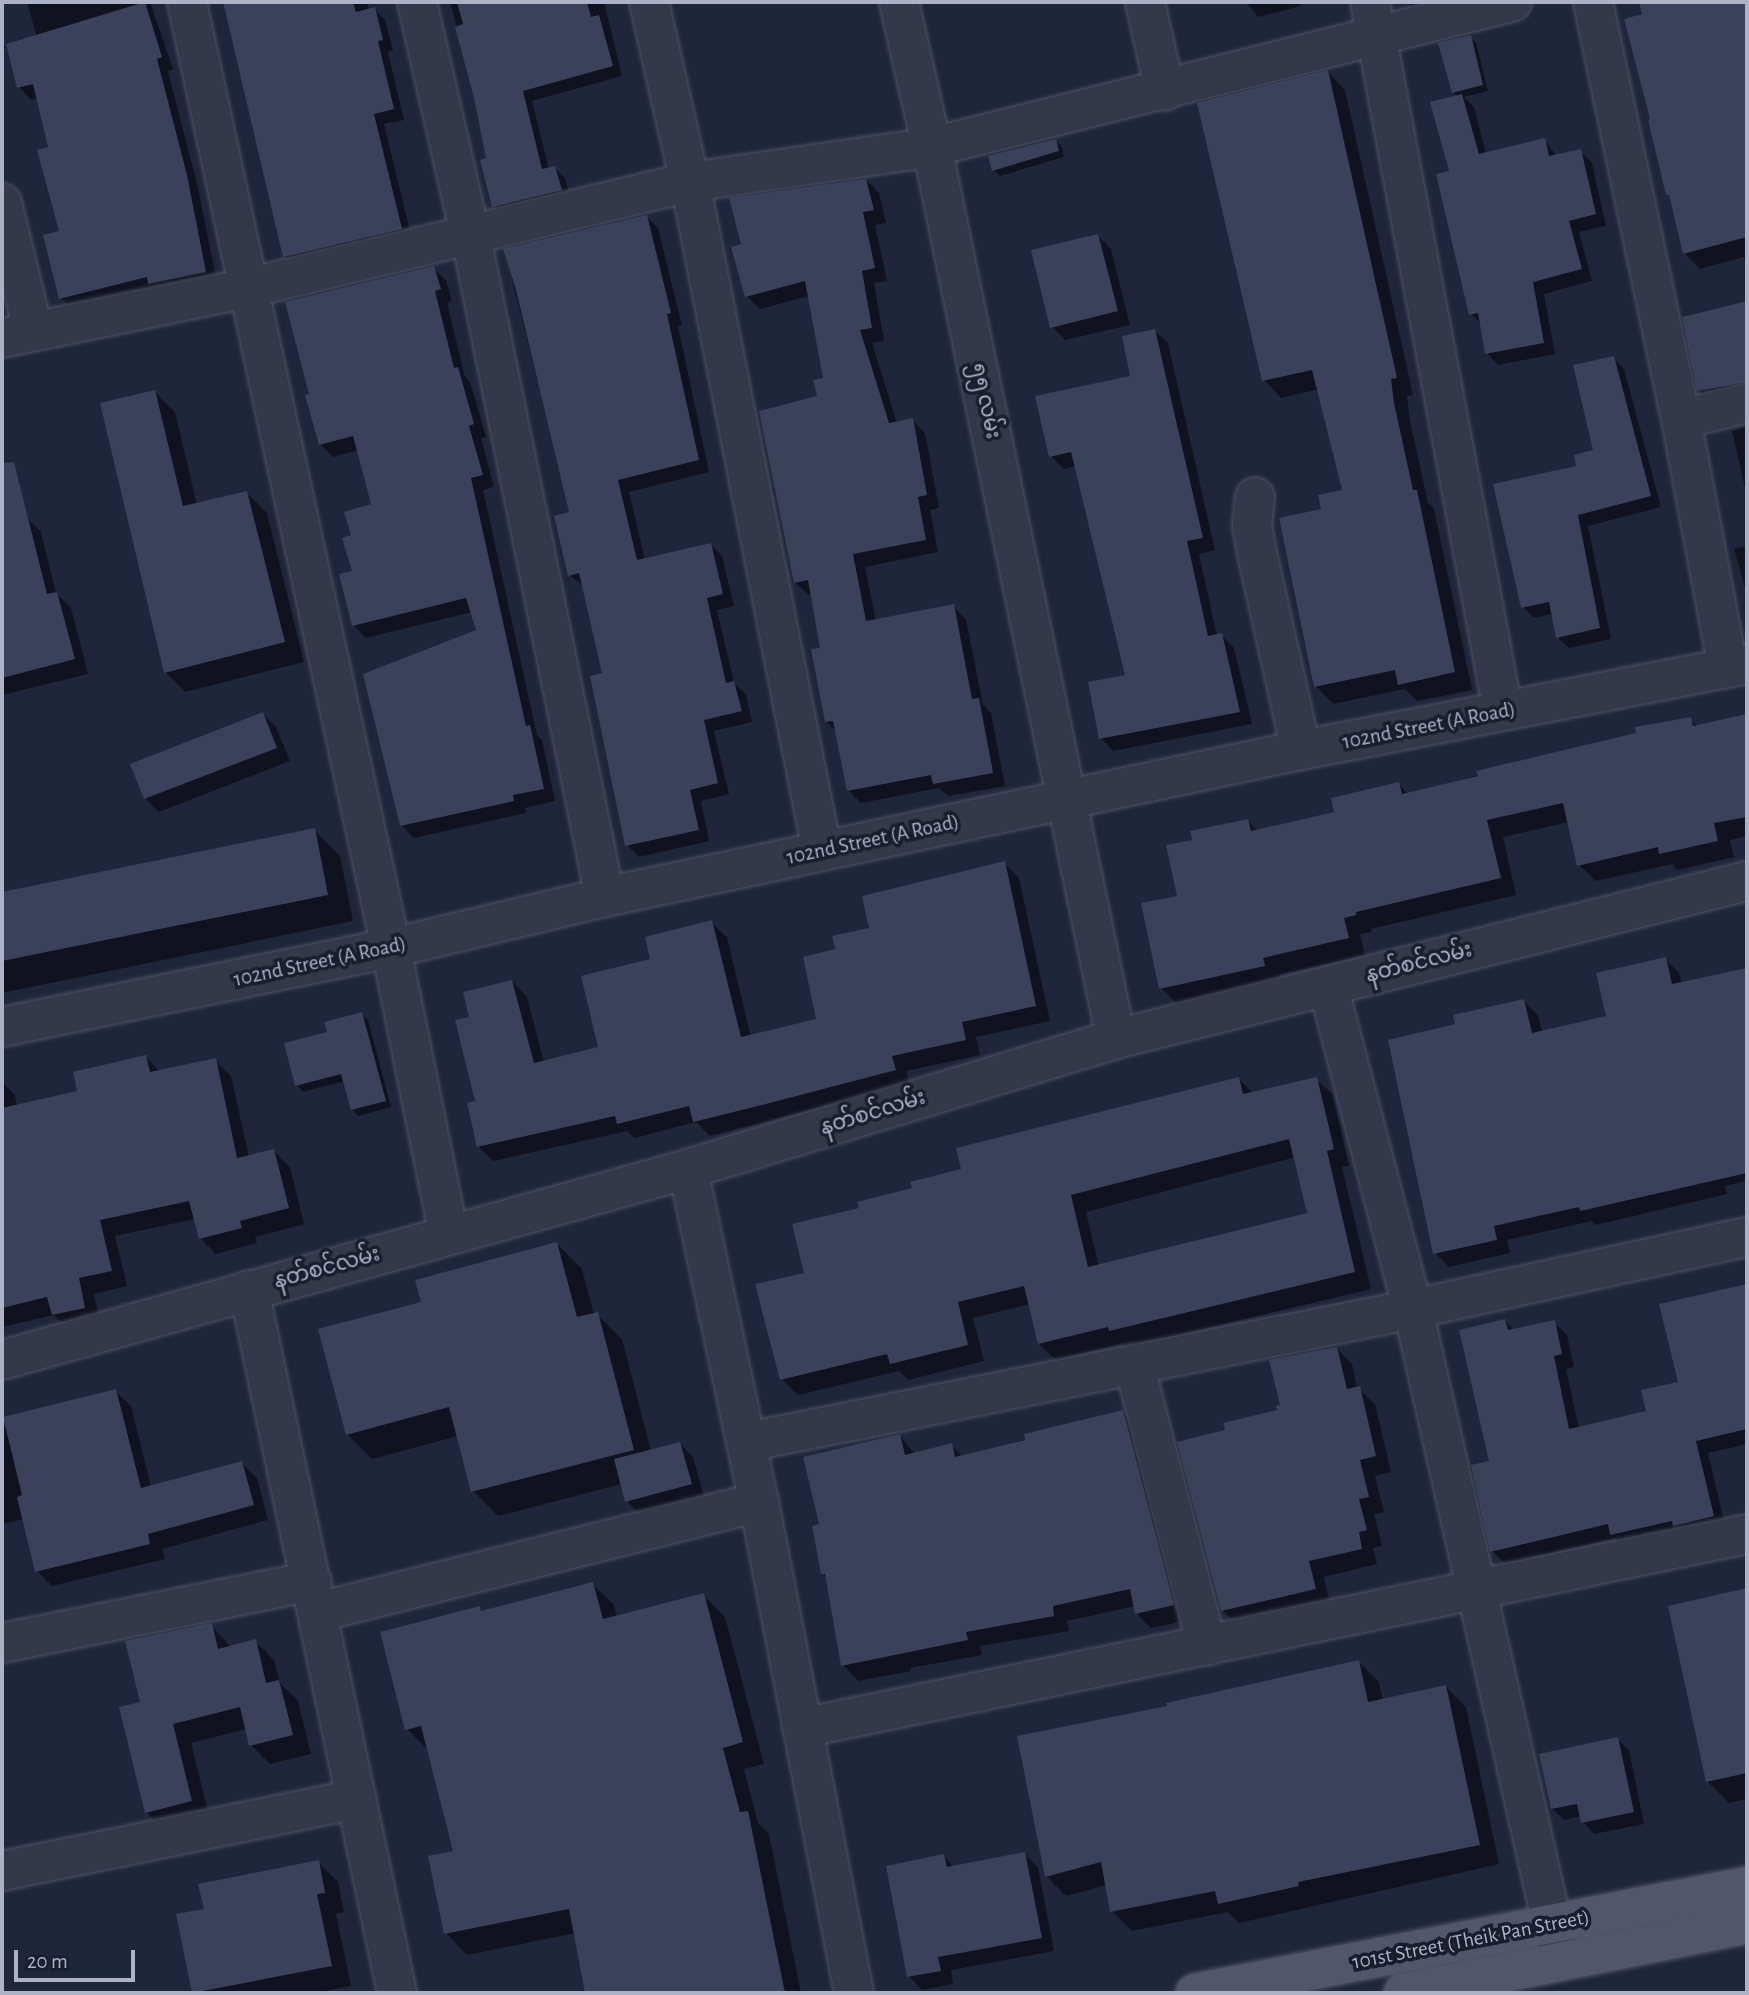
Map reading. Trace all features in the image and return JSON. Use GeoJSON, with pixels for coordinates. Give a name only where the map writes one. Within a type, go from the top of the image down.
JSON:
{"type":"FeatureCollection","features":[{"type":"Feature","properties":{"kind":"main road","name":"101st Street (Theik Pan Street)"},"geometry":{"type":"LineString","coordinates":[[1195,1993],[1747,1886]]}},
{"type":"Feature","properties":{"kind":"main road","name":"101st Street (Theik Pan Street)"},"geometry":{"type":"LineString","coordinates":[[1403,1993],[1747,1924]]}},
{"type":"Feature","properties":{"kind":"street"},"geometry":{"type":"LineString","coordinates":[[187,2],[391,948],[449,1234]]}},
{"type":"Feature","properties":{"kind":"street"},"geometry":{"type":"LineString","coordinates":[[417,2],[471,237],[605,897]]}},
{"type":"Feature","properties":{"kind":"street"},"geometry":{"type":"LineString","coordinates":[[649,2],[690,182],[821,851]]}},
{"type":"Feature","properties":{"kind":"street","name":"၅၅ လမ်း"},"geometry":{"type":"LineString","coordinates":[[899,2],[933,147],[1116,1039]]}},
{"type":"Feature","properties":{"kind":"street"},"geometry":{"type":"LineString","coordinates":[[1145,2],[1165,91]]}},
{"type":"Feature","properties":{"kind":"street"},"geometry":{"type":"LineString","coordinates":[[2,203],[17,334],[248,288],[471,237],[690,182],[933,147],[1165,91],[1374,20],[1513,2]]}},
{"type":"Feature","properties":{"kind":"street"},"geometry":{"type":"LineString","coordinates":[[1593,2],[1737,666]]}},
{"type":"Feature","properties":{"kind":"street"},"geometry":{"type":"LineString","coordinates":[[1374,20],[1503,711]]}},
{"type":"Feature","properties":{"kind":"street"},"geometry":{"type":"LineString","coordinates":[[1682,419],[1747,403]]}},
{"type":"Feature","properties":{"kind":"street"},"geometry":{"type":"LineString","coordinates":[[1255,497],[1252,525],[1255,544],[1301,750]]}},
{"type":"Feature","properties":{"kind":"street","name":"102nd Street (A Road)"},"geometry":{"type":"LineString","coordinates":[[2,1027],[391,948],[605,897],[1301,750],[1737,666]]}},
{"type":"Feature","properties":{"kind":"street","name":"နတ်စင်လမ်း"},"geometry":{"type":"LineString","coordinates":[[2,1360],[688,1169],[1116,1039],[1747,881]]}},
{"type":"Feature","properties":{"kind":"street"},"geometry":{"type":"LineString","coordinates":[[1328,986],[1413,1308],[1561,1963]]}},
{"type":"Feature","properties":{"kind":"street"},"geometry":{"type":"LineString","coordinates":[[688,1169],[759,1502],[854,1993]]}},
{"type":"Feature","properties":{"kind":"street"},"geometry":{"type":"LineString","coordinates":[[747,1443],[1413,1308],[1747,1237]]}},
{"type":"Feature","properties":{"kind":"street"},"geometry":{"type":"LineString","coordinates":[[249,1290],[397,1993]]}},
{"type":"Feature","properties":{"kind":"street"},"geometry":{"type":"LineString","coordinates":[[1134,1364],[1207,1646]]}},
{"type":"Feature","properties":{"kind":"street"},"geometry":{"type":"LineString","coordinates":[[2,1643],[315,1596],[759,1502]]}},
{"type":"Feature","properties":{"kind":"street"},"geometry":{"type":"LineString","coordinates":[[802,1728],[1747,1534]]}},
{"type":"Feature","properties":{"kind":"street"},"geometry":{"type":"LineString","coordinates":[[2,1871],[357,1799]]}},
{"type":"Feature","properties":{"kind":"building"},"geometry":{"type":"Polygon","coordinates":[[[145,2],[162,57],[157,59],[187,175],[206,272],[148,284],[147,277],[59,299],[43,235],[59,231],[37,150],[48,147],[33,84],[17,88],[6,44],[145,2]]]}},
{"type":"Feature","properties":{"kind":"building"},"geometry":{"type":"Polygon","coordinates":[[[223,2],[353,2],[356,12],[375,7],[383,40],[378,41],[394,109],[374,114],[402,229],[283,257],[223,2]]]}},
{"type":"Feature","properties":{"kind":"building"},"geometry":{"type":"Polygon","coordinates":[[[457,2],[587,2],[591,17],[599,15],[613,66],[523,91],[542,169],[555,166],[562,190],[492,207],[480,160],[486,158],[474,98],[455,27],[463,24],[457,2]]]}},
{"type":"Feature","properties":{"kind":"building"},"geometry":{"type":"Polygon","coordinates":[[[1639,2],[1747,2],[1747,237],[1683,254],[1669,195],[1666,195],[1624,19],[1642,14],[1639,2]]]}},
{"type":"Feature","properties":{"kind":"building"},"geometry":{"type":"Polygon","coordinates":[[[1471,35],[1483,85],[1452,93],[1438,43],[1471,35]]]}},
{"type":"Feature","properties":{"kind":"building"},"geometry":{"type":"Polygon","coordinates":[[[1328,70],[1397,378],[1391,379],[1394,403],[1413,490],[1417,490],[1455,672],[1398,685],[1395,670],[1314,687],[1279,518],[1321,509],[1318,495],[1342,490],[1312,370],[1262,381],[1197,103],[1328,70]]]}},
{"type":"Feature","properties":{"kind":"building"},"geometry":{"type":"Polygon","coordinates":[[[1462,94],[1479,154],[1545,138],[1549,156],[1581,149],[1596,214],[1569,221],[1582,269],[1533,282],[1544,343],[1485,354],[1478,313],[1469,315],[1436,174],[1449,171],[1430,102],[1462,94]]]}},
{"type":"Feature","properties":{"kind":"building"},"geometry":{"type":"Polygon","coordinates":[[[1056,139],[1059,151],[992,171],[988,156],[1056,139]]]}},
{"type":"Feature","properties":{"kind":"building"},"geometry":{"type":"Polygon","coordinates":[[[866,179],[874,210],[863,212],[875,268],[862,271],[872,328],[860,330],[889,423],[913,418],[927,495],[918,497],[926,540],[853,554],[866,621],[954,604],[972,699],[979,698],[993,773],[933,784],[931,775],[847,791],[833,721],[825,722],[811,649],[820,648],[808,580],[794,583],[759,411],[817,396],[813,380],[823,378],[805,281],[745,297],[731,247],[741,244],[729,198],[866,179]]]}},
{"type":"Feature","properties":{"kind":"building"},"geometry":{"type":"Polygon","coordinates":[[[647,215],[671,313],[667,314],[699,460],[618,480],[637,560],[711,543],[723,594],[707,598],[726,683],[734,681],[742,711],[704,720],[718,783],[690,790],[699,830],[625,846],[590,676],[602,673],[579,573],[568,576],[554,516],[569,512],[516,290],[503,249],[647,215]]]}},
{"type":"Feature","properties":{"kind":"building"},"geometry":{"type":"Polygon","coordinates":[[[1098,234],[1118,311],[1050,328],[1031,250],[1098,234]]]}},
{"type":"Feature","properties":{"kind":"building"},"geometry":{"type":"Polygon","coordinates":[[[434,266],[441,289],[435,291],[454,368],[458,367],[474,424],[469,426],[483,475],[471,478],[526,726],[530,725],[544,789],[513,795],[514,801],[400,826],[363,674],[476,630],[466,598],[352,626],[339,574],[352,571],[342,538],[351,535],[344,512],[371,504],[353,436],[319,445],[285,302],[434,266]]]}},
{"type":"Feature","properties":{"kind":"building"},"geometry":{"type":"Polygon","coordinates":[[[1747,301],[1747,382],[1697,391],[1682,317],[1747,301]]]}},
{"type":"Feature","properties":{"kind":"building"},"geometry":{"type":"Polygon","coordinates":[[[1155,329],[1203,538],[1187,541],[1208,636],[1222,633],[1240,712],[1099,739],[1088,682],[1125,675],[1071,452],[1049,457],[1035,396],[1130,376],[1122,336],[1155,329]]]}},
{"type":"Feature","properties":{"kind":"building"},"geometry":{"type":"Polygon","coordinates":[[[1614,356],[1651,496],[1578,515],[1600,628],[1556,638],[1549,602],[1521,608],[1493,484],[1576,466],[1574,455],[1593,450],[1573,365],[1614,356]]]}},
{"type":"Feature","properties":{"kind":"building"},"geometry":{"type":"Polygon","coordinates":[[[155,390],[183,506],[247,491],[285,642],[164,673],[100,403],[155,390]]]}},
{"type":"Feature","properties":{"kind":"building"},"geometry":{"type":"Polygon","coordinates":[[[14,462],[47,594],[57,592],[75,659],[2,678],[2,463],[14,462]]]}},
{"type":"Feature","properties":{"kind":"building"},"geometry":{"type":"Polygon","coordinates":[[[263,712],[277,748],[144,799],[130,764],[263,712]]]}},
{"type":"Feature","properties":{"kind":"building"},"geometry":{"type":"Polygon","coordinates":[[[1747,714],[1747,817],[1714,823],[1718,841],[1659,854],[1658,847],[1577,866],[1563,803],[1487,820],[1501,878],[1356,912],[1356,915],[1344,918],[1349,938],[1263,958],[1265,966],[1159,989],[1141,903],[1177,896],[1166,845],[1192,840],[1190,831],[1248,819],[1251,831],[1334,812],[1331,798],[1399,782],[1402,794],[1478,776],[1476,771],[1636,733],[1635,727],[1691,717],[1693,726],[1747,714]]]}},
{"type":"Feature","properties":{"kind":"building"},"geometry":{"type":"Polygon","coordinates":[[[315,828],[328,895],[2,961],[2,892],[315,828]]]}},
{"type":"Feature","properties":{"kind":"building"},"geometry":{"type":"Polygon","coordinates":[[[1005,861],[1036,1006],[962,1022],[966,1040],[892,1056],[896,1070],[754,1107],[693,1122],[689,1106],[617,1124],[615,1116],[477,1147],[467,1103],[475,1101],[455,1020],[469,1017],[463,992],[512,980],[534,1063],[598,1047],[581,976],[650,959],[645,937],[712,920],[741,1037],[816,1019],[803,957],[835,949],[832,936],[869,928],[862,896],[1005,861]]]}},
{"type":"Feature","properties":{"kind":"building"},"geometry":{"type":"Polygon","coordinates":[[[1666,957],[1672,984],[1747,968],[1747,1173],[1580,1211],[1579,1207],[1494,1226],[1497,1240],[1433,1254],[1388,1040],[1455,1024],[1453,1015],[1524,999],[1532,1033],[1606,1016],[1596,973],[1666,957]]]}},
{"type":"Feature","properties":{"kind":"building"},"geometry":{"type":"Polygon","coordinates":[[[362,1012],[386,1101],[351,1110],[341,1074],[295,1086],[284,1043],[327,1032],[324,1022],[362,1012]]]}},
{"type":"Feature","properties":{"kind":"building"},"geometry":{"type":"Polygon","coordinates":[[[146,1055],[150,1072],[216,1058],[237,1158],[274,1149],[289,1208],[240,1221],[242,1228],[199,1239],[189,1201],[100,1220],[112,1271],[79,1278],[85,1308],[52,1315],[47,1297],[2,1308],[2,1108],[77,1091],[73,1072],[146,1055]]]}},
{"type":"Feature","properties":{"kind":"building"},"geometry":{"type":"Polygon","coordinates":[[[1239,1077],[1243,1094],[1317,1077],[1334,1149],[1327,1151],[1355,1272],[1109,1331],[1108,1327],[1038,1344],[1024,1286],[958,1302],[968,1345],[890,1364],[887,1354],[780,1380],[755,1284],[804,1273],[792,1224],[859,1208],[857,1202],[912,1188],[910,1182],[961,1169],[956,1148],[1239,1077]],[[1289,1139],[1071,1195],[1088,1267],[1307,1213],[1289,1139]]]}},
{"type":"Feature","properties":{"kind":"building"},"geometry":{"type":"Polygon","coordinates":[[[557,1242],[577,1317],[598,1312],[634,1450],[471,1492],[449,1407],[346,1435],[318,1329],[421,1302],[415,1280],[557,1242]]]}},
{"type":"Feature","properties":{"kind":"building"},"geometry":{"type":"Polygon","coordinates":[[[1747,1284],[1747,1429],[1696,1441],[1714,1516],[1673,1526],[1672,1521],[1610,1535],[1608,1524],[1490,1552],[1471,1465],[1489,1461],[1459,1330],[1505,1319],[1508,1330],[1555,1320],[1562,1354],[1554,1356],[1569,1429],[1646,1411],[1641,1390],[1678,1382],[1659,1304],[1747,1284]]]}},
{"type":"Feature","properties":{"kind":"building"},"geometry":{"type":"Polygon","coordinates":[[[1337,1347],[1347,1389],[1360,1386],[1376,1456],[1360,1460],[1369,1497],[1359,1499],[1367,1530],[1359,1532],[1362,1549],[1309,1561],[1316,1589],[1221,1611],[1177,1442],[1225,1430],[1223,1423],[1277,1410],[1276,1406],[1280,1405],[1269,1360],[1337,1347]]]}},
{"type":"Feature","properties":{"kind":"building"},"geometry":{"type":"Polygon","coordinates":[[[116,1389],[141,1488],[242,1461],[254,1505],[148,1534],[150,1544],[35,1572],[17,1497],[22,1495],[3,1417],[116,1389]]]}},
{"type":"Feature","properties":{"kind":"building"},"geometry":{"type":"Polygon","coordinates":[[[1123,1410],[1174,1605],[1135,1614],[1130,1589],[1053,1606],[1054,1616],[966,1632],[968,1640],[841,1666],[825,1574],[821,1574],[812,1526],[819,1524],[803,1457],[900,1434],[905,1455],[952,1443],[955,1457],[1025,1440],[1024,1434],[1123,1410]]]}},
{"type":"Feature","properties":{"kind":"building"},"geometry":{"type":"Polygon","coordinates":[[[680,1442],[692,1484],[625,1502],[614,1459],[680,1442]]]}},
{"type":"Feature","properties":{"kind":"building"},"geometry":{"type":"Polygon","coordinates":[[[593,1582],[603,1619],[704,1593],[743,1742],[723,1748],[740,1812],[748,1811],[785,1993],[585,1993],[569,1909],[444,1934],[428,1856],[453,1851],[421,1726],[405,1730],[380,1632],[480,1606],[481,1611],[593,1582]]]}},
{"type":"Feature","properties":{"kind":"building"},"geometry":{"type":"Polygon","coordinates":[[[1747,1588],[1747,1773],[1706,1782],[1668,1606],[1747,1588]]]}},
{"type":"Feature","properties":{"kind":"building"},"geometry":{"type":"Polygon","coordinates":[[[212,1623],[218,1649],[256,1639],[266,1683],[279,1680],[293,1735],[249,1746],[240,1707],[173,1724],[192,1801],[145,1813],[119,1707],[140,1702],[125,1641],[212,1623]]]}},
{"type":"Feature","properties":{"kind":"building"},"geometry":{"type":"Polygon","coordinates":[[[1359,1660],[1368,1702],[1446,1685],[1480,1845],[1298,1882],[1299,1886],[1218,1904],[1215,1891],[1110,1912],[1101,1862],[1045,1877],[1017,1736],[1167,1706],[1166,1703],[1359,1660]]]}},
{"type":"Feature","properties":{"kind":"building"},"geometry":{"type":"Polygon","coordinates":[[[1618,1737],[1634,1812],[1581,1823],[1577,1804],[1551,1809],[1539,1754],[1618,1737]]]}},
{"type":"Feature","properties":{"kind":"building"},"geometry":{"type":"Polygon","coordinates":[[[1025,1852],[1042,1938],[938,1957],[941,1971],[907,1977],[886,1866],[944,1854],[947,1867],[1025,1852]]]}},
{"type":"Feature","properties":{"kind":"building"},"geometry":{"type":"Polygon","coordinates":[[[319,1860],[325,1893],[317,1894],[332,1966],[192,1993],[176,1914],[204,1909],[198,1884],[319,1860]]]}}]}
